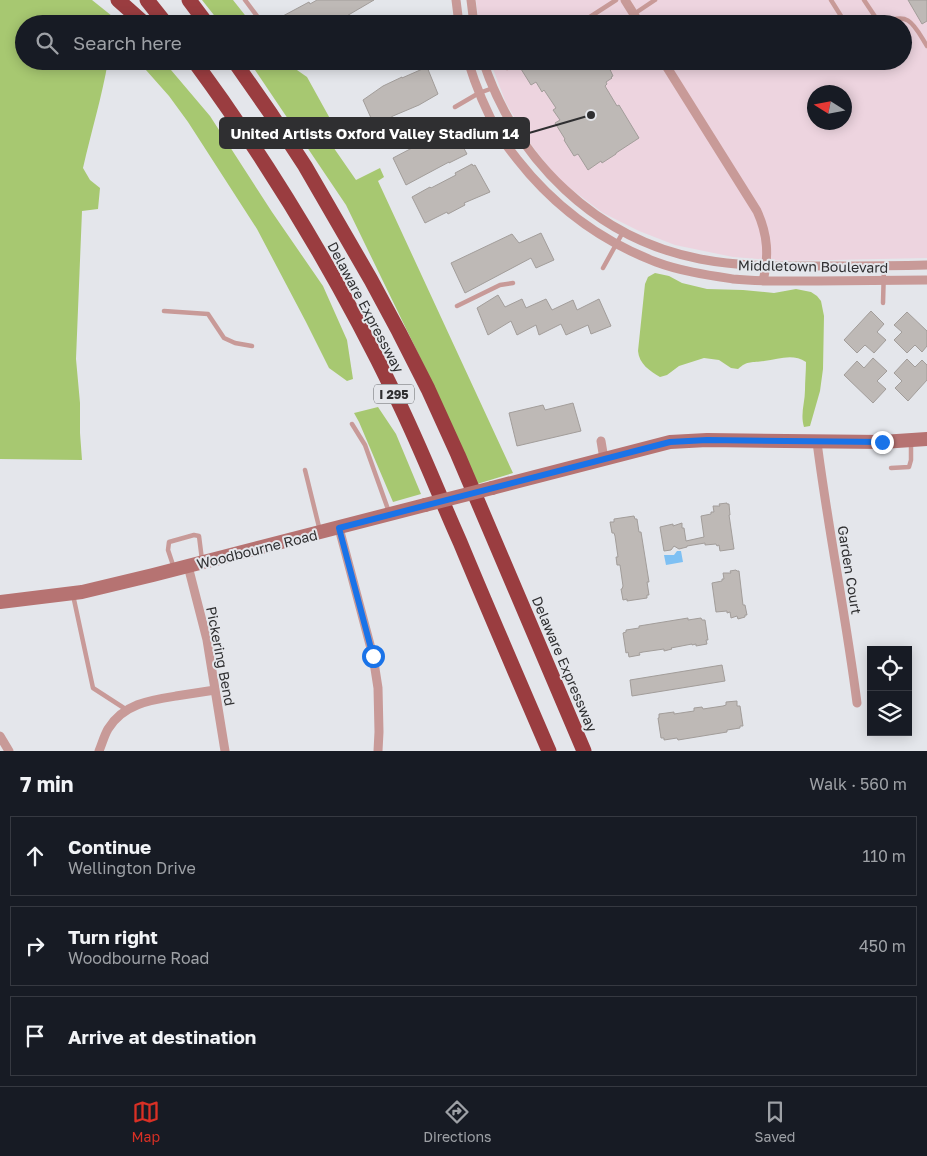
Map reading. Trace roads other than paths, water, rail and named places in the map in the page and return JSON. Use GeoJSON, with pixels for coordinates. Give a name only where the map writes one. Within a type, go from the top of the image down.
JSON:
{"type":"FeatureCollection","features":[{"type":"Feature","properties":{"kind":"highway"},"geometry":{"type":"LineString","coordinates":[[118,0],[135,15]]}},
{"type":"Feature","properties":{"kind":"highway"},"geometry":{"type":"LineString","coordinates":[[148,0],[159,15]]}},
{"type":"Feature","properties":{"kind":"highway"},"geometry":{"type":"LineString","coordinates":[[189,0],[200,15]]}},
{"type":"Feature","properties":{"kind":"highway"},"geometry":{"type":"LineString","coordinates":[[189,70],[249,140]]}},
{"type":"Feature","properties":{"kind":"highway","name":"Delaware Expressway"},"geometry":{"type":"LineString","coordinates":[[200,70],[249,140],[316,246],[397,399],[418,443],[549,751]]}},
{"type":"Feature","properties":{"kind":"highway","name":"Delaware Expressway"},"geometry":{"type":"LineString","coordinates":[[240,70],[304,166],[367,272],[399,332],[458,455],[584,751]]}},
{"type":"Feature","properties":{"kind":"main road","name":"Woodbourne Road"},"geometry":{"type":"LineString","coordinates":[[0,602],[73,593],[202,563],[670,442],[707,440],[882,442],[927,439]]}},
{"type":"Feature","properties":{"kind":"street"},"geometry":{"type":"LineString","coordinates":[[456,0],[458,15]]}},
{"type":"Feature","properties":{"kind":"street"},"geometry":{"type":"LineString","coordinates":[[471,0],[473,15]]}},
{"type":"Feature","properties":{"kind":"street"},"geometry":{"type":"LineString","coordinates":[[625,0],[634,14]]}},
{"type":"Feature","properties":{"kind":"street","name":"Middletown Boulevard"},"geometry":{"type":"LineString","coordinates":[[471,70],[479,94],[500,135],[525,169],[559,205],[586,226],[616,244],[673,267],[694,273],[734,279],[762,281],[927,280]]}},
{"type":"Feature","properties":{"kind":"street","name":"Middletown Boulevard"},"geometry":{"type":"LineString","coordinates":[[487,70],[497,98],[516,131],[538,162],[556,182],[580,203],[623,231],[641,240],[700,259],[739,264],[766,266],[927,265]]}},
{"type":"Feature","properties":{"kind":"street"},"geometry":{"type":"LineString","coordinates":[[669,70],[763,223],[766,235],[766,266],[762,281]]}},
{"type":"Feature","properties":{"kind":"street"},"geometry":{"type":"LineString","coordinates":[[601,441],[604,459]]}},
{"type":"Feature","properties":{"kind":"street","name":"Garden Court"},"geometry":{"type":"LineString","coordinates":[[817,442],[856,703]]}},
{"type":"Feature","properties":{"kind":"street"},"geometry":{"type":"LineString","coordinates":[[339,528],[373,656],[378,688],[378,751]]}},
{"type":"Feature","properties":{"kind":"street","name":"Pickering Bend"},"geometry":{"type":"LineString","coordinates":[[181,568],[207,640],[225,751]]}},
{"type":"Feature","properties":{"kind":"street"},"geometry":{"type":"LineString","coordinates":[[99,751],[108,728],[117,717],[127,710],[144,702],[215,690]]}},
{"type":"Feature","properties":{"kind":"street"},"geometry":{"type":"LineString","coordinates":[[0,736],[9,751]]}},
{"type":"Feature","properties":{"kind":"lane"},"geometry":{"type":"LineString","coordinates":[[245,0],[256,15]]}},
{"type":"Feature","properties":{"kind":"lane"},"geometry":{"type":"LineString","coordinates":[[593,15],[616,0]]}},
{"type":"Feature","properties":{"kind":"lane"},"geometry":{"type":"LineString","coordinates":[[634,14],[655,0]]}},
{"type":"Feature","properties":{"kind":"lane"},"geometry":{"type":"LineString","coordinates":[[832,0],[841,15]]}},
{"type":"Feature","properties":{"kind":"lane"},"geometry":{"type":"LineString","coordinates":[[864,0],[875,15]]}},
{"type":"Feature","properties":{"kind":"lane"},"geometry":{"type":"LineString","coordinates":[[912,24],[927,46]]}},
{"type":"Feature","properties":{"kind":"lane"},"geometry":{"type":"LineString","coordinates":[[455,106],[493,88]]}},
{"type":"Feature","properties":{"kind":"lane"},"geometry":{"type":"LineString","coordinates":[[603,268],[623,231]]}},
{"type":"Feature","properties":{"kind":"lane"},"geometry":{"type":"LineString","coordinates":[[883,303],[884,266]]}},
{"type":"Feature","properties":{"kind":"lane"},"geometry":{"type":"LineString","coordinates":[[457,306],[500,285],[513,283]]}},
{"type":"Feature","properties":{"kind":"lane"},"geometry":{"type":"LineString","coordinates":[[164,311],[208,314],[224,338],[235,343],[252,346]]}},
{"type":"Feature","properties":{"kind":"lane"},"geometry":{"type":"LineString","coordinates":[[352,424],[365,444],[389,514]]}},
{"type":"Feature","properties":{"kind":"lane"},"geometry":{"type":"LineString","coordinates":[[891,468],[909,467],[911,440]]}},
{"type":"Feature","properties":{"kind":"lane"},"geometry":{"type":"LineString","coordinates":[[305,470],[320,533]]}},
{"type":"Feature","properties":{"kind":"lane"},"geometry":{"type":"LineString","coordinates":[[181,568],[168,550],[169,542],[194,535],[199,536],[202,563]]}},
{"type":"Feature","properties":{"kind":"lane"},"geometry":{"type":"LineString","coordinates":[[73,593],[93,688],[127,710]]}},
{"type":"Feature","properties":{"kind":"water"},"geometry":{"type":"Polygon","coordinates":[[[677,551],[681,551],[683,562],[666,565],[664,555],[674,555],[677,551]]]}},
{"type":"Feature","properties":{"kind":"place","name":"United Artists Oxford Valley Stadium 14"},"geometry":{"type":"Point","coordinates":[591,115]}}]}
